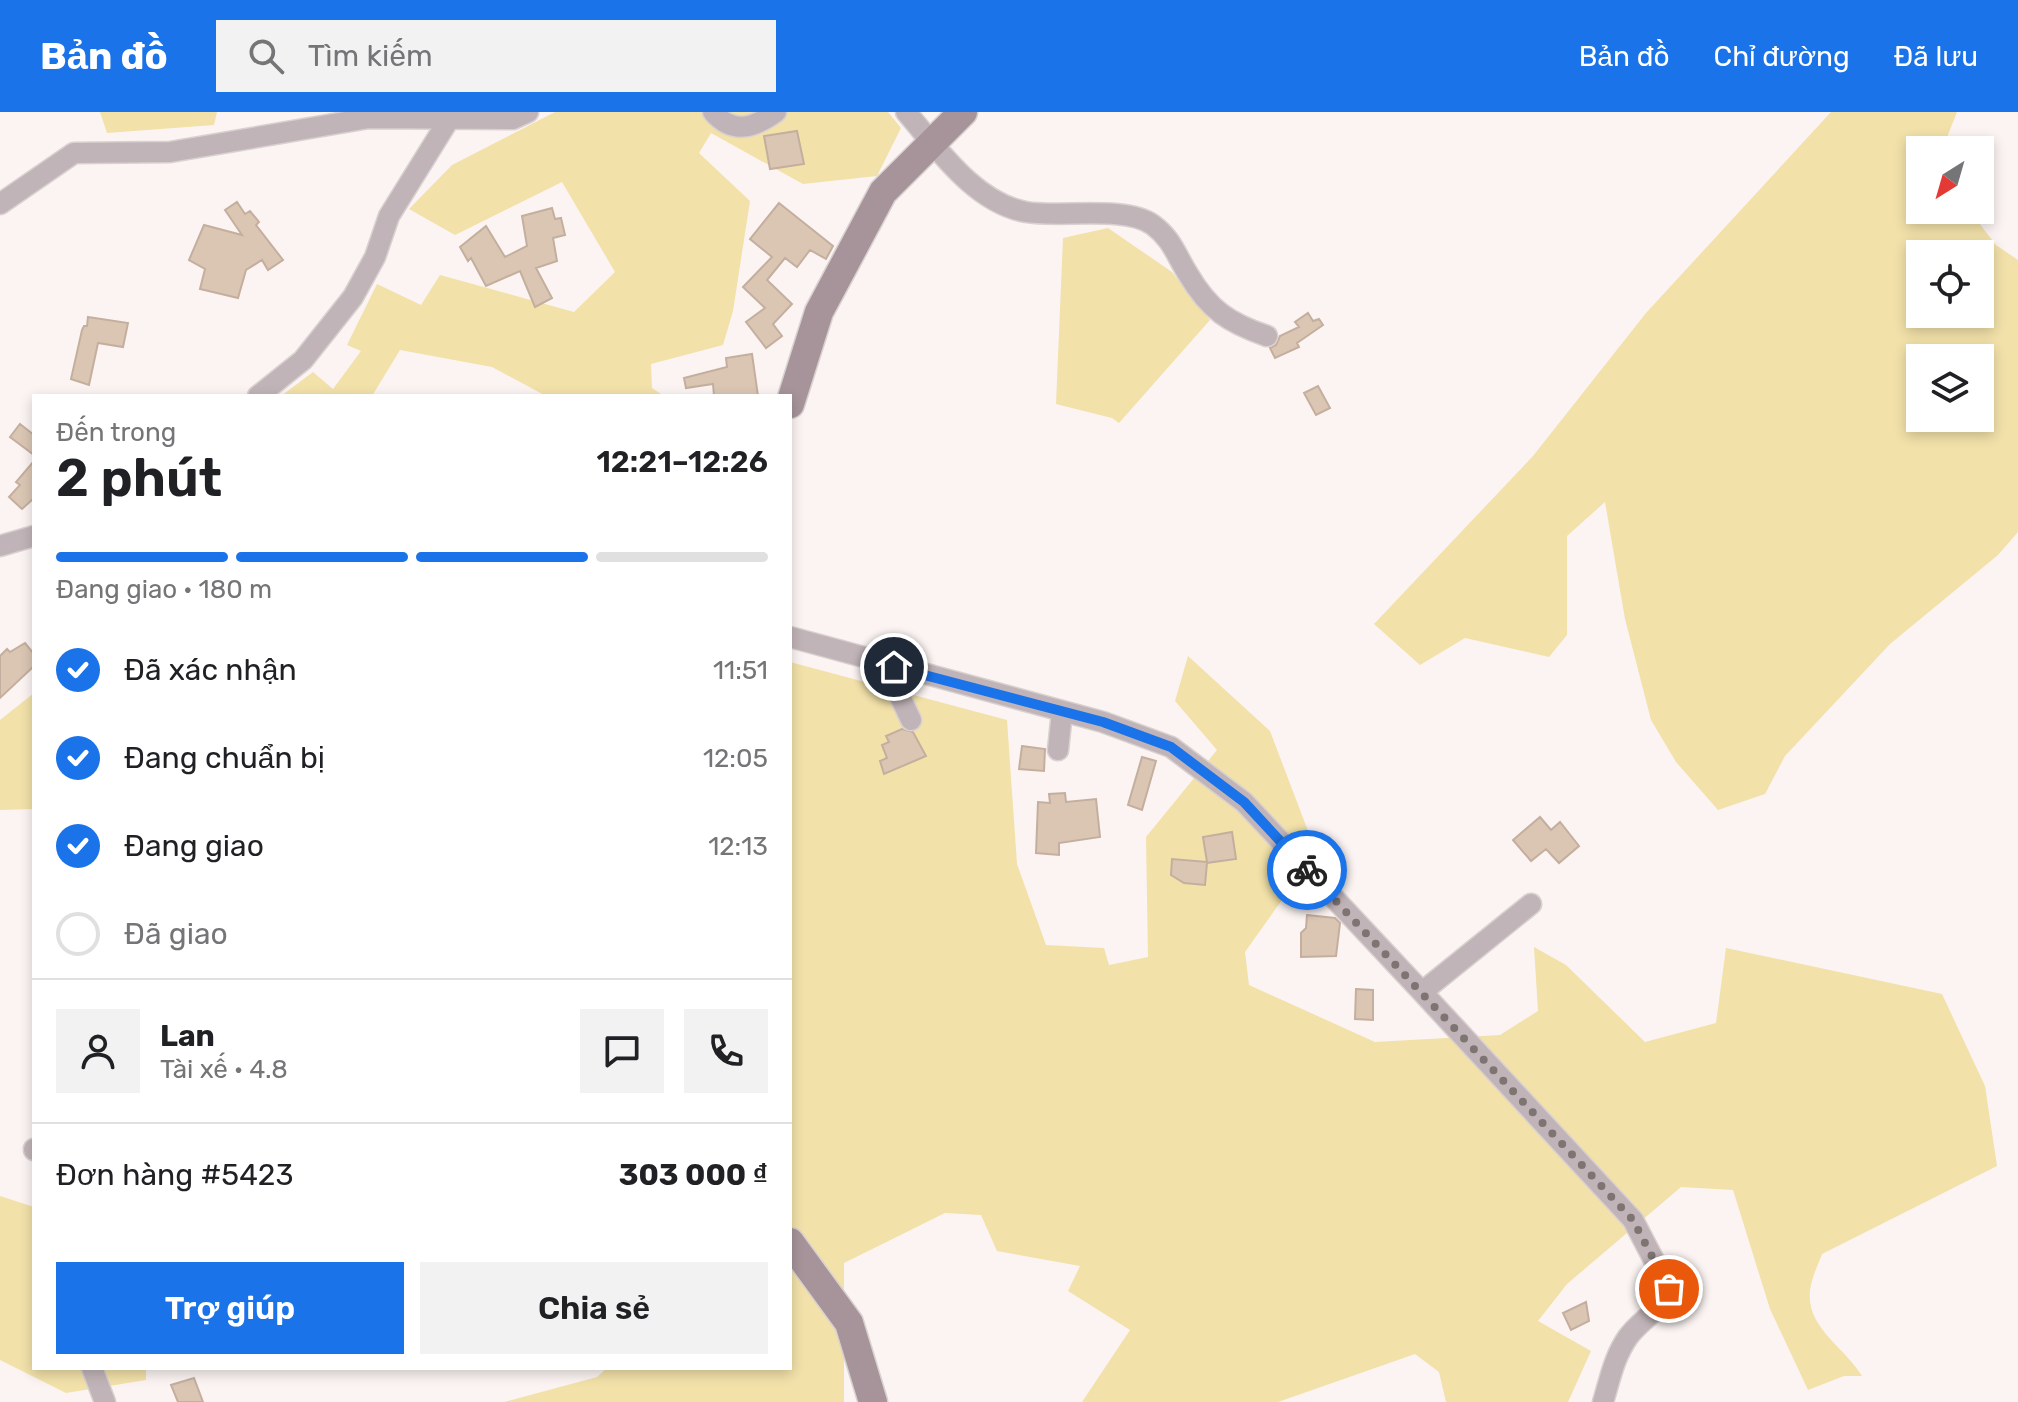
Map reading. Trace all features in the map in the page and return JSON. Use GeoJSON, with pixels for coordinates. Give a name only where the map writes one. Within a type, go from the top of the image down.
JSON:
{"type":"FeatureCollection","features":[{"type":"Feature","properties":{"kind":"street"},"geometry":{"type":"LineString","coordinates":[[0,204],[74,153],[170,152],[369,118],[448,121],[513,119],[528,112]]}},
{"type":"Feature","properties":{"kind":"street"},"geometry":{"type":"LineString","coordinates":[[713,112],[731,127],[746,127],[760,123],[776,112]]}},
{"type":"Feature","properties":{"kind":"street"},"geometry":{"type":"LineString","coordinates":[[906,112],[960,173],[993,199],[1025,212],[1113,214],[1150,223],[1174,243],[1187,274],[1208,303],[1233,324],[1267,336]]}},
{"type":"Feature","properties":{"kind":"street"},"geometry":{"type":"LineString","coordinates":[[792,398],[819,312],[883,192],[963,112]]}},
{"type":"Feature","properties":{"kind":"street"},"geometry":{"type":"LineString","coordinates":[[260,394],[303,360],[353,297],[375,257],[389,216],[448,121]]}},
{"type":"Feature","properties":{"kind":"street"},"geometry":{"type":"LineString","coordinates":[[0,546],[32,537]]}},
{"type":"Feature","properties":{"kind":"street"},"geometry":{"type":"LineString","coordinates":[[792,638],[1103,722],[1171,747],[1244,802],[1633,1220],[1669,1289],[1661,1304],[1626,1339],[1613,1366],[1603,1402]]}},
{"type":"Feature","properties":{"kind":"street"},"geometry":{"type":"LineString","coordinates":[[894,667],[894,684],[911,720]]}},
{"type":"Feature","properties":{"kind":"street"},"geometry":{"type":"LineString","coordinates":[[1058,750],[1062,712]]}},
{"type":"Feature","properties":{"kind":"street"},"geometry":{"type":"LineString","coordinates":[[1422,992],[1531,904]]}},
{"type":"Feature","properties":{"kind":"street"},"geometry":{"type":"LineString","coordinates":[[792,1245],[849,1323],[873,1402]]}},
{"type":"Feature","properties":{"kind":"street"},"geometry":{"type":"LineString","coordinates":[[93,1370],[105,1402]]}},
{"type":"Feature","properties":{"kind":"shaded area"},"geometry":{"type":"Polygon","coordinates":[[[100,112],[217,112],[214,125],[107,133],[100,112]]]}},
{"type":"Feature","properties":{"kind":"shaded area"},"geometry":{"type":"Polygon","coordinates":[[[555,112],[888,112],[901,128],[877,176],[803,184],[711,133],[699,153],[750,201],[733,311],[723,345],[651,364],[652,388],[661,394],[542,394],[492,367],[400,350],[373,394],[284,394],[313,372],[333,389],[361,351],[347,345],[377,284],[421,305],[440,275],[574,312],[615,272],[562,182],[455,235],[409,209],[452,165],[555,112]]]}},
{"type":"Feature","properties":{"kind":"shaded area"},"geometry":{"type":"Polygon","coordinates":[[[1831,112],[1957,112],[1948,136],[1906,136],[1906,224],[1980,224],[1992,240],[1906,240],[1906,328],[1994,328],[1994,242],[2018,260],[2018,532],[1998,555],[1890,644],[1785,756],[1765,794],[1718,810],[1676,762],[1651,720],[1625,619],[1605,502],[1567,536],[1567,635],[1549,657],[1465,638],[1420,665],[1374,624],[1533,456],[1646,313],[1831,112]]]}},
{"type":"Feature","properties":{"kind":"shaded area"},"geometry":{"type":"Polygon","coordinates":[[[1108,228],[1172,272],[1210,320],[1119,423],[1112,418],[1056,404],[1063,238],[1108,228]]]}},
{"type":"Feature","properties":{"kind":"shaded area"},"geometry":{"type":"Polygon","coordinates":[[[1188,656],[1270,731],[1316,852],[1245,952],[1249,985],[1375,1042],[1500,1035],[1538,1011],[1534,947],[1566,965],[1645,1042],[1716,1023],[1726,948],[1942,994],[1985,1086],[1997,1166],[1822,1254],[1813,1277],[1810,1304],[1820,1327],[1862,1376],[1844,1376],[1808,1390],[1770,1309],[1733,1190],[1681,1187],[1567,1284],[1538,1321],[1591,1351],[1568,1402],[1446,1402],[1439,1372],[1415,1354],[1278,1402],[1082,1402],[1130,1330],[1068,1291],[1080,1266],[997,1251],[981,1215],[945,1213],[844,1263],[844,1402],[504,1402],[597,1377],[605,1370],[792,1370],[792,663],[1007,720],[1017,864],[1046,945],[1104,948],[1109,965],[1148,957],[1146,837],[1217,750],[1175,701],[1188,656]]]}},
{"type":"Feature","properties":{"kind":"shaded area"},"geometry":{"type":"Polygon","coordinates":[[[32,695],[32,809],[0,810],[0,720],[32,695]]]}},
{"type":"Feature","properties":{"kind":"shaded area"},"geometry":{"type":"Polygon","coordinates":[[[0,1196],[32,1206],[32,1370],[146,1370],[146,1380],[66,1393],[0,1360],[0,1196]]]}},
{"type":"Feature","properties":{"kind":"building"},"geometry":{"type":"Polygon","coordinates":[[[797,131],[804,164],[770,169],[764,136],[797,131]]]}},
{"type":"Feature","properties":{"kind":"building"},"geometry":{"type":"Polygon","coordinates":[[[237,202],[245,214],[250,211],[259,222],[256,225],[283,260],[268,270],[262,260],[246,270],[238,298],[200,289],[205,269],[189,260],[204,225],[242,235],[225,210],[237,202]]]}},
{"type":"Feature","properties":{"kind":"building"},"geometry":{"type":"Polygon","coordinates":[[[779,203],[833,246],[826,259],[810,250],[797,267],[785,258],[767,280],[792,304],[773,324],[782,336],[766,348],[746,322],[765,308],[743,287],[772,257],[750,239],[779,203]]]}},
{"type":"Feature","properties":{"kind":"building"},"geometry":{"type":"Polygon","coordinates":[[[552,208],[555,219],[561,218],[565,235],[553,238],[557,261],[536,268],[552,298],[535,307],[520,271],[486,286],[471,258],[468,261],[460,247],[486,226],[505,257],[527,246],[522,216],[552,208]]]}},
{"type":"Feature","properties":{"kind":"building"},"geometry":{"type":"Polygon","coordinates":[[[1308,313],[1313,321],[1319,319],[1323,325],[1297,343],[1299,347],[1275,358],[1270,348],[1276,345],[1280,336],[1299,327],[1295,322],[1308,313]]]}},
{"type":"Feature","properties":{"kind":"building"},"geometry":{"type":"Polygon","coordinates":[[[88,317],[128,323],[123,347],[98,343],[89,385],[71,379],[88,317]]]}},
{"type":"Feature","properties":{"kind":"building"},"geometry":{"type":"Polygon","coordinates":[[[752,354],[758,394],[714,394],[713,384],[686,388],[684,378],[727,367],[726,358],[752,354]]]}},
{"type":"Feature","properties":{"kind":"building"},"geometry":{"type":"Polygon","coordinates":[[[1318,386],[1330,408],[1316,415],[1304,393],[1318,386]]]}},
{"type":"Feature","properties":{"kind":"building"},"geometry":{"type":"Polygon","coordinates":[[[20,424],[32,433],[32,454],[10,437],[20,424]]]}},
{"type":"Feature","properties":{"kind":"building"},"geometry":{"type":"Polygon","coordinates":[[[32,463],[32,500],[22,509],[9,497],[20,485],[16,482],[32,463]]]}},
{"type":"Feature","properties":{"kind":"building"},"geometry":{"type":"Polygon","coordinates":[[[25,643],[32,652],[32,668],[0,698],[0,656],[7,649],[10,652],[25,643]]]}},
{"type":"Feature","properties":{"kind":"building"},"geometry":{"type":"Polygon","coordinates":[[[902,729],[913,732],[926,756],[884,774],[880,761],[887,758],[882,745],[889,742],[886,736],[902,729]]]}},
{"type":"Feature","properties":{"kind":"building"},"geometry":{"type":"Polygon","coordinates":[[[1022,746],[1045,749],[1044,771],[1019,769],[1022,746]]]}},
{"type":"Feature","properties":{"kind":"building"},"geometry":{"type":"Polygon","coordinates":[[[1142,757],[1156,761],[1142,810],[1128,805],[1142,757]]]}},
{"type":"Feature","properties":{"kind":"building"},"geometry":{"type":"Polygon","coordinates":[[[1065,793],[1066,802],[1096,799],[1100,837],[1059,843],[1059,855],[1036,853],[1038,802],[1050,803],[1049,794],[1065,793]]]}},
{"type":"Feature","properties":{"kind":"building"},"geometry":{"type":"Polygon","coordinates":[[[1540,817],[1551,830],[1560,822],[1579,846],[1559,863],[1546,849],[1531,861],[1513,840],[1540,817]]]}},
{"type":"Feature","properties":{"kind":"building"},"geometry":{"type":"Polygon","coordinates":[[[1232,832],[1236,859],[1207,863],[1205,885],[1184,883],[1171,875],[1172,859],[1207,862],[1203,837],[1232,832]]]}},
{"type":"Feature","properties":{"kind":"building"},"geometry":{"type":"Polygon","coordinates":[[[1307,915],[1335,918],[1340,923],[1336,956],[1301,957],[1301,933],[1306,928],[1307,915]]]}},
{"type":"Feature","properties":{"kind":"building"},"geometry":{"type":"Polygon","coordinates":[[[1356,989],[1373,990],[1373,1020],[1355,1019],[1356,989]]]}},
{"type":"Feature","properties":{"kind":"building"},"geometry":{"type":"Polygon","coordinates":[[[1586,1302],[1589,1321],[1571,1330],[1563,1313],[1586,1302]]]}},
{"type":"Feature","properties":{"kind":"building"},"geometry":{"type":"Polygon","coordinates":[[[194,1378],[203,1402],[178,1402],[171,1385],[194,1378]]]}},
{"type":"Feature","properties":{"kind":"way so far"},"geometry":{"type":"LineString","coordinates":[[1307,870],[1633,1220],[1669,1289]]}},
{"type":"Feature","properties":{"kind":"route"},"geometry":{"type":"LineString","coordinates":[[894,667],[1103,722],[1171,747],[1244,802],[1307,870]]}}]}
